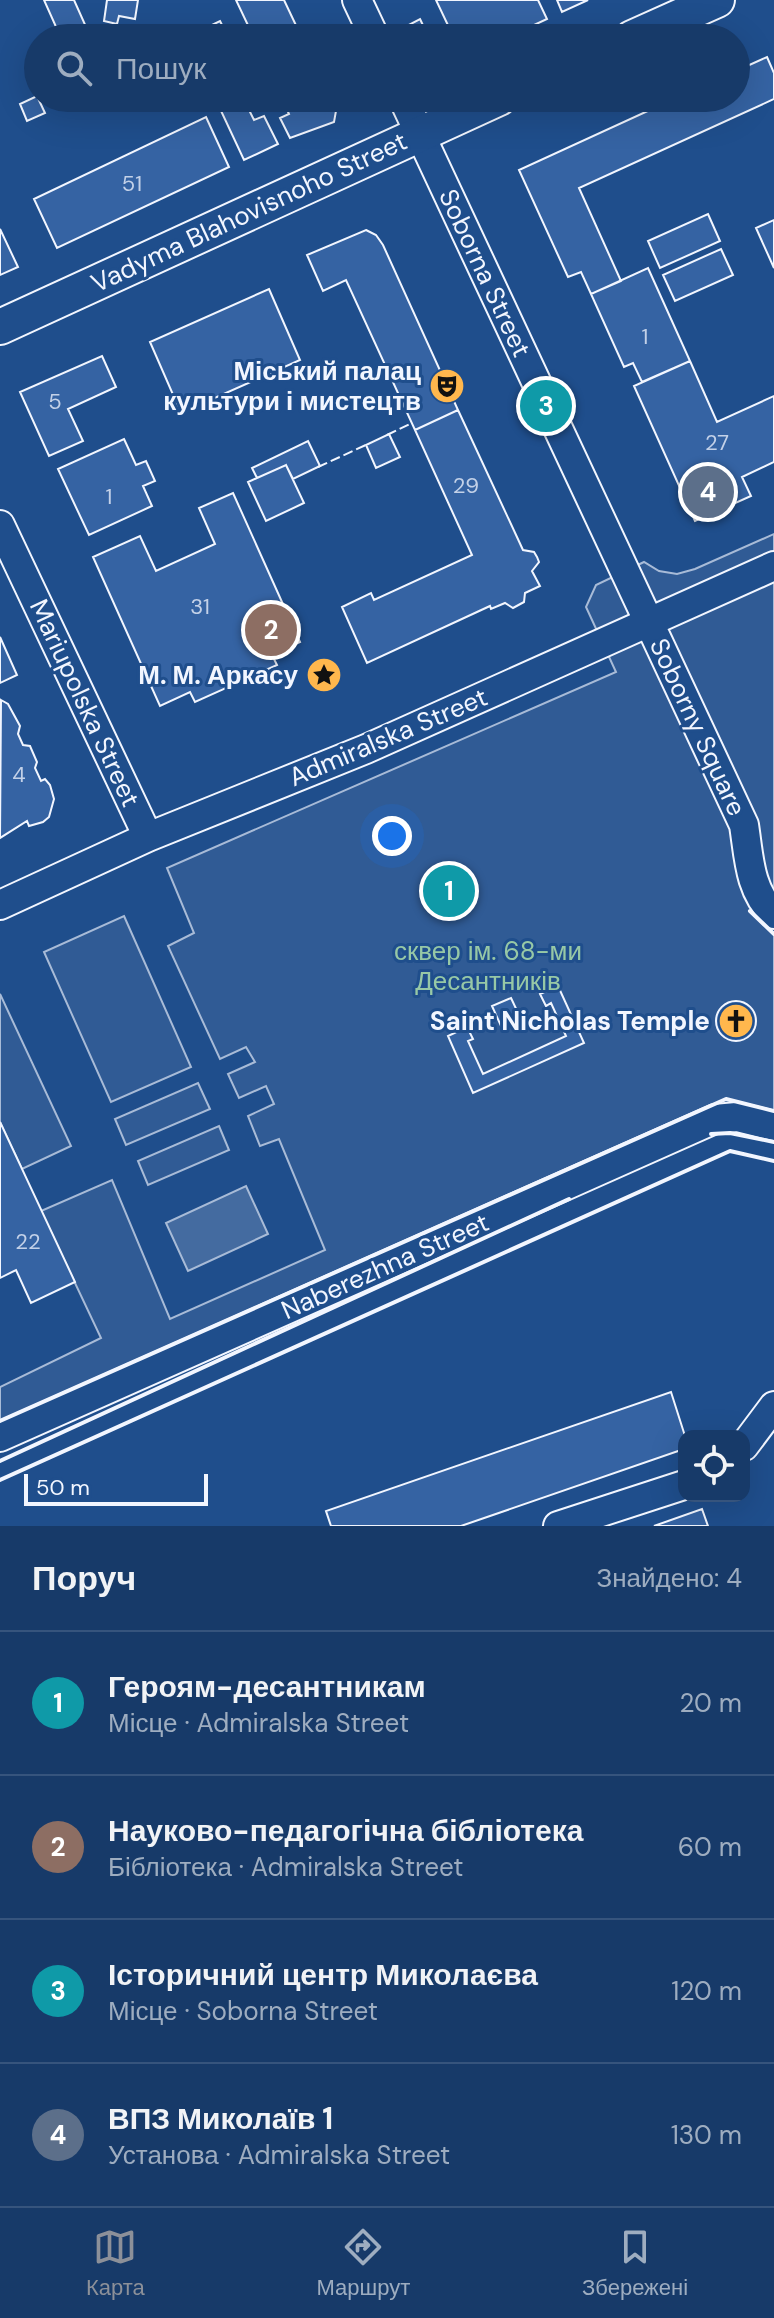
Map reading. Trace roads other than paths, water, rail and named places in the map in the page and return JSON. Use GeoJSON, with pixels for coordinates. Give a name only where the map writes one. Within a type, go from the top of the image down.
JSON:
{"type":"FeatureCollection","features":[{"type":"Feature","properties":{"kind":"main road"},"geometry":{"type":"LineString","coordinates":[[663,24],[717,0]]}},
{"type":"Feature","properties":{"kind":"main road","name":"Vadyma Blahovisnoho Street"},"geometry":{"type":"LineString","coordinates":[[0,327],[467,112]]}},
{"type":"Feature","properties":{"kind":"street"},"geometry":{"type":"LineString","coordinates":[[357,0],[368,24]]}},
{"type":"Feature","properties":{"kind":"street","name":"Soborna Street"},"geometry":{"type":"LineString","coordinates":[[410,112],[648,622]]}},
{"type":"Feature","properties":{"kind":"street","name":"Mariupolska Street"},"geometry":{"type":"LineString","coordinates":[[0,525],[148,837]]}},
{"type":"Feature","properties":{"kind":"street","name":"Admiralska Street"},"geometry":{"type":"LineString","coordinates":[[0,905],[148,837],[366,749],[774,566]]}},
{"type":"Feature","properties":{"kind":"street","name":"Soborny Square"},"geometry":{"type":"LineString","coordinates":[[648,622],[744,825],[752,880],[765,905],[774,914]]}},
{"type":"Feature","properties":{"kind":"street","name":"Naberezhna Street"},"geometry":{"type":"LineString","coordinates":[[0,1437],[715,1119],[737,1117],[774,1126]]}},
{"type":"Feature","properties":{"kind":"street"},"geometry":{"type":"LineString","coordinates":[[750,1438],[774,1406]]}},
{"type":"Feature","properties":{"kind":"street"},"geometry":{"type":"LineString","coordinates":[[558,1526],[678,1487]]}},
{"type":"Feature","properties":{"kind":"place","name":"Міський палац культури і мистецтв"},"geometry":{"type":"Point","coordinates":[447,386]}},
{"type":"Feature","properties":{"kind":"place","name":"Історичний центр Миколаєва"},"geometry":{"type":"Point","coordinates":[546,406]}},
{"type":"Feature","properties":{"kind":"place","name":"ВПЗ Миколаїв 1"},"geometry":{"type":"Point","coordinates":[708,492]}},
{"type":"Feature","properties":{"kind":"place","name":"Науково-педагогічна бібліотека"},"geometry":{"type":"Point","coordinates":[271,630]}},
{"type":"Feature","properties":{"kind":"place","name":"М. М. Аркасу"},"geometry":{"type":"Point","coordinates":[324,675]}},
{"type":"Feature","properties":{"kind":"place","name":"Героям-десантникам"},"geometry":{"type":"Point","coordinates":[449,891]}},
{"type":"Feature","properties":{"kind":"place","name":"Saint Nicholas Temple"},"geometry":{"type":"Point","coordinates":[736,1021]}},
{"type":"Feature","properties":{"kind":"park label","name":"сквер ім. 68-ми Десантників"},"geometry":{"type":"Point","coordinates":[488,966]}}]}
